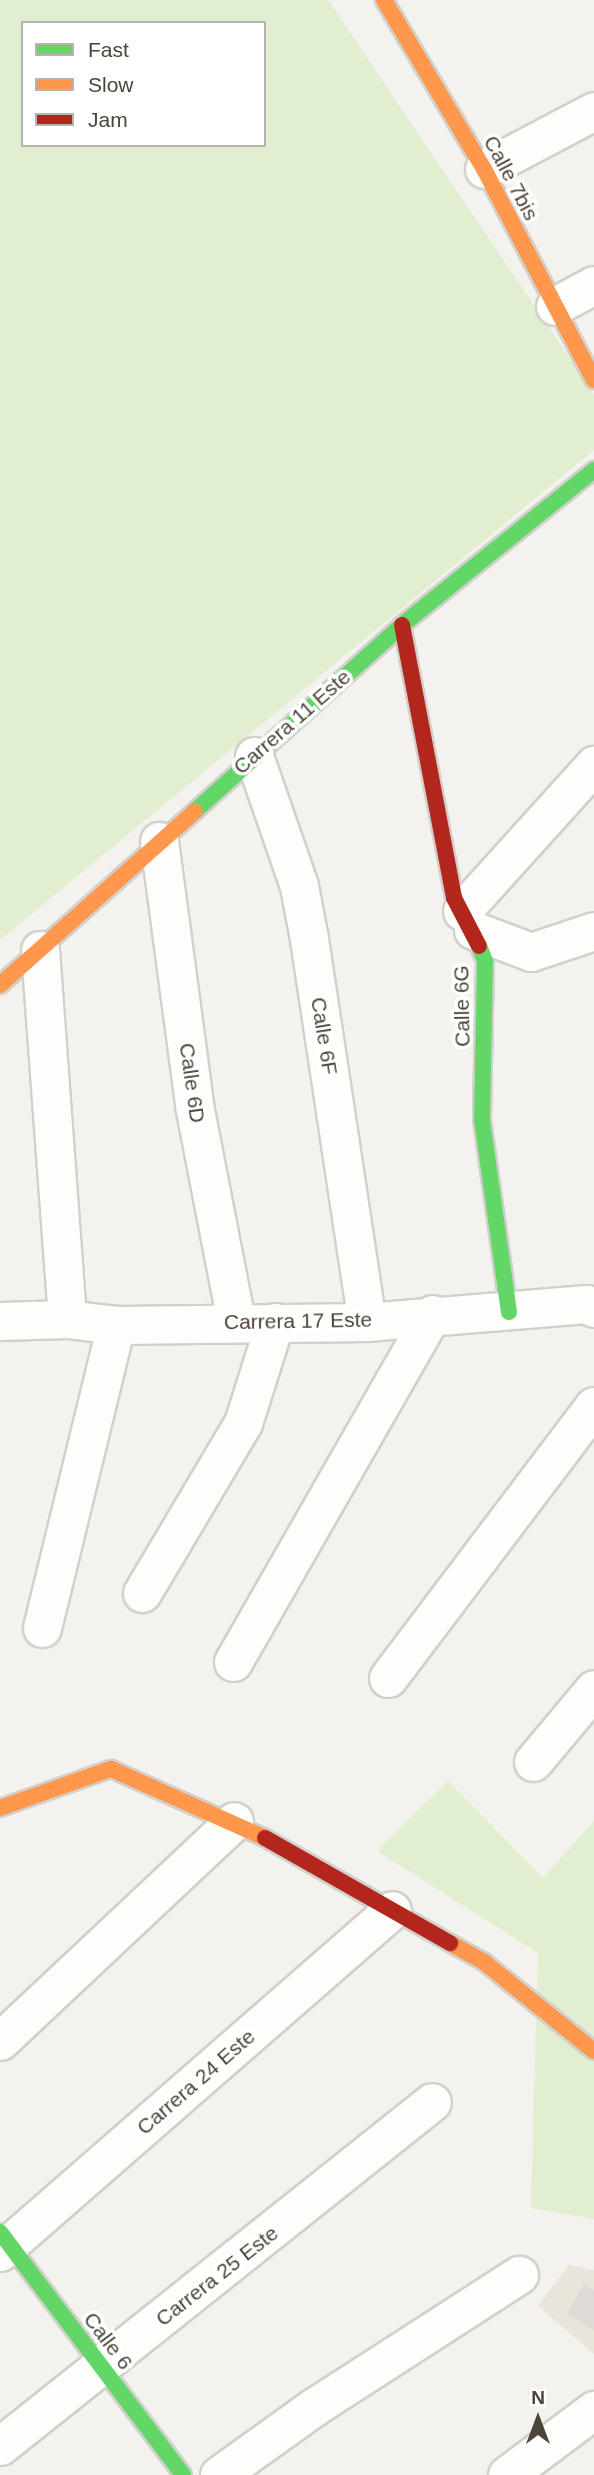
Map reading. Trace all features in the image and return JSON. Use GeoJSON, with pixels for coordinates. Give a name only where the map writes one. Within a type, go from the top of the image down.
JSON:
{"type":"FeatureCollection","features":[{"type":"Feature","properties":{"kind":"street","name":"Calle 7bis"},"geometry":{"type":"LineString","coordinates":[[384,0],[484,169],[594,380]]}},
{"type":"Feature","properties":{"kind":"street"},"geometry":{"type":"LineString","coordinates":[[484,169],[594,111]]}},
{"type":"Feature","properties":{"kind":"street"},"geometry":{"type":"LineString","coordinates":[[555,306],[594,285]]}},
{"type":"Feature","properties":{"kind":"street","name":"Carrera 11 Este"},"geometry":{"type":"LineString","coordinates":[[0,985],[402,625],[594,470]]}},
{"type":"Feature","properties":{"kind":"street","name":"Calle 6G"},"geometry":{"type":"LineString","coordinates":[[402,625],[454,898],[485,961],[482,1120],[509,1312]]}},
{"type":"Feature","properties":{"kind":"street","name":"Calle 6F"},"geometry":{"type":"LineString","coordinates":[[254,756],[299,886],[367,1322]]}},
{"type":"Feature","properties":{"kind":"street"},"geometry":{"type":"LineString","coordinates":[[594,765],[467,920],[531,952],[594,931]]}},
{"type":"Feature","properties":{"kind":"street","name":"Calle 6D"},"geometry":{"type":"LineString","coordinates":[[159,841],[194,1105],[236,1322]]}},
{"type":"Feature","properties":{"kind":"street"},"geometry":{"type":"LineString","coordinates":[[40,950],[67,1319]]}},
{"type":"Feature","properties":{"kind":"street","name":"Carrera 17 Este"},"geometry":{"type":"LineString","coordinates":[[0,1321],[67,1319],[116,1325],[367,1322],[432,1314],[509,1312],[586,1304],[594,1308]]}},
{"type":"Feature","properties":{"kind":"street"},"geometry":{"type":"LineString","coordinates":[[233,1662],[432,1314]]}},
{"type":"Feature","properties":{"kind":"street"},"geometry":{"type":"LineString","coordinates":[[142,1593],[243,1423],[275,1322]]}},
{"type":"Feature","properties":{"kind":"street"},"geometry":{"type":"LineString","coordinates":[[42,1628],[116,1325]]}},
{"type":"Feature","properties":{"kind":"street"},"geometry":{"type":"LineString","coordinates":[[388,1678],[594,1406]]}},
{"type":"Feature","properties":{"kind":"street"},"geometry":{"type":"LineString","coordinates":[[533,1762],[594,1689]]}},
{"type":"Feature","properties":{"kind":"street"},"geometry":{"type":"LineString","coordinates":[[0,1808],[111,1769],[234,1821],[484,1962],[594,2051]]}},
{"type":"Feature","properties":{"kind":"street"},"geometry":{"type":"LineString","coordinates":[[0,2040],[234,1821]]}},
{"type":"Feature","properties":{"kind":"street","name":"Carrera 24 Este"},"geometry":{"type":"LineString","coordinates":[[3,2243],[392,1910]]}},
{"type":"Feature","properties":{"kind":"street","name":"Carrera 25 Este"},"geometry":{"type":"LineString","coordinates":[[0,2446],[102,2368],[432,2102]]}},
{"type":"Feature","properties":{"kind":"street","name":"Calle 6"},"geometry":{"type":"LineString","coordinates":[[3,2243],[183,2475]]}},
{"type":"Feature","properties":{"kind":"street"},"geometry":{"type":"LineString","coordinates":[[219,2475],[314,2407],[519,2275]]}},
{"type":"Feature","properties":{"kind":"street"},"geometry":{"type":"LineString","coordinates":[[507,2475],[594,2410]]}},
{"type":"Feature","properties":{"kind":"shaded area"},"geometry":{"type":"Polygon","coordinates":[[[569,2265],[594,2270],[594,2354],[538,2306],[569,2265]]]}},
{"type":"Feature","properties":{"kind":"green space"},"geometry":{"type":"Polygon","coordinates":[[[0,0],[328,0],[594,394],[594,450],[0,940],[0,0]]]}},
{"type":"Feature","properties":{"kind":"green space"},"geometry":{"type":"Polygon","coordinates":[[[448,1781],[543,1878],[594,1821],[594,2219],[531,2208],[538,1953],[377,1851],[448,1781]]]}},
{"type":"Feature","properties":{"kind":"building"},"geometry":{"type":"Polygon","coordinates":[[[584,2284],[594,2290],[594,2330],[567,2314],[584,2284]]]}},
{"type":"Feature","properties":{"kind":"traffic: fast"},"geometry":{"type":"LineString","coordinates":[[195,811],[402,625],[594,470]]}},
{"type":"Feature","properties":{"kind":"traffic: fast"},"geometry":{"type":"LineString","coordinates":[[479,946],[485,961],[482,1120],[509,1312]]}},
{"type":"Feature","properties":{"kind":"traffic: fast"},"geometry":{"type":"LineString","coordinates":[[0,2232],[183,2475]]}},
{"type":"Feature","properties":{"kind":"traffic: slow"},"geometry":{"type":"LineString","coordinates":[[384,0],[484,169],[594,380]]}},
{"type":"Feature","properties":{"kind":"traffic: slow"},"geometry":{"type":"LineString","coordinates":[[0,985],[195,811]]}},
{"type":"Feature","properties":{"kind":"traffic: slow"},"geometry":{"type":"LineString","coordinates":[[0,1808],[111,1769],[265,1838]]}},
{"type":"Feature","properties":{"kind":"traffic: slow"},"geometry":{"type":"LineString","coordinates":[[450,1943],[484,1962],[594,2051]]}},
{"type":"Feature","properties":{"kind":"traffic: jam"},"geometry":{"type":"LineString","coordinates":[[402,625],[454,898],[479,946]]}},
{"type":"Feature","properties":{"kind":"traffic: jam"},"geometry":{"type":"LineString","coordinates":[[265,1838],[450,1943]]}}]}
